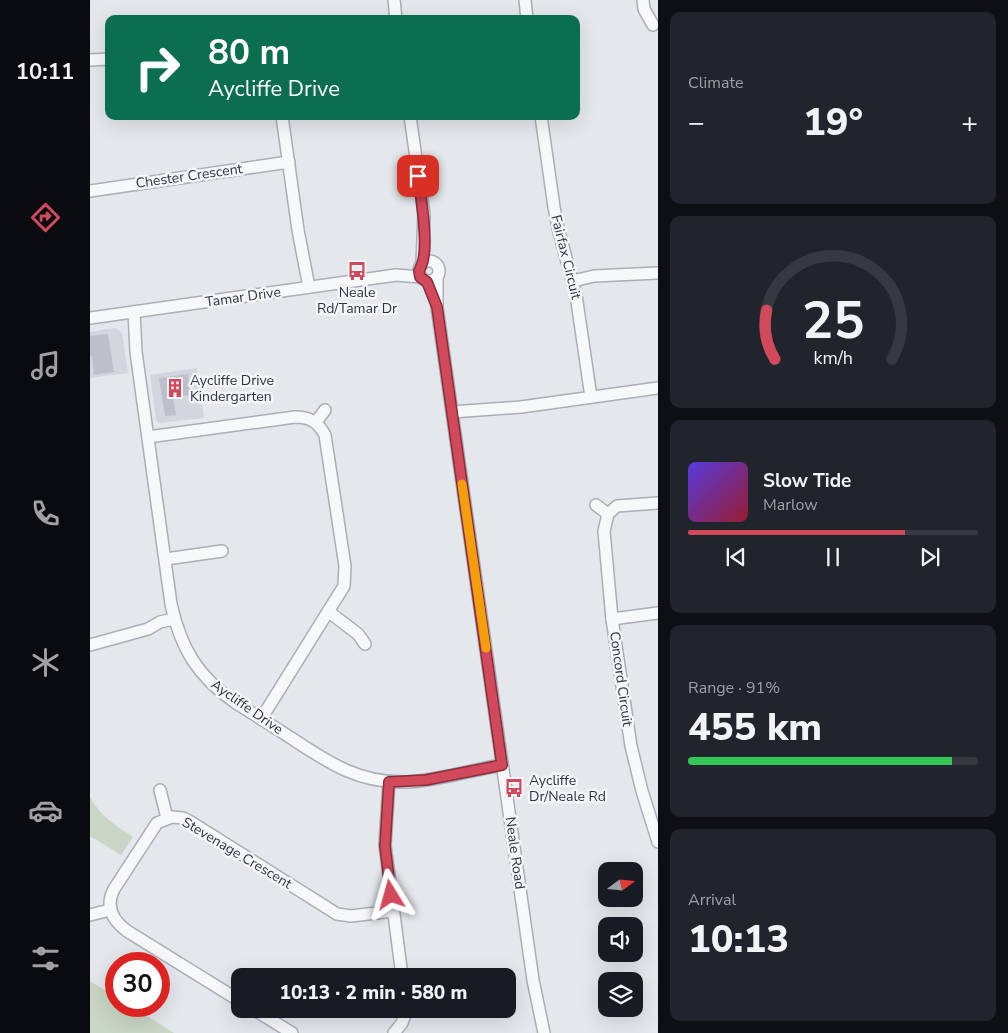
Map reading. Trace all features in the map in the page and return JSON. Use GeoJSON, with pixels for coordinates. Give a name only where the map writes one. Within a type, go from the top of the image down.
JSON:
{"type":"FeatureCollection","features":[{"type":"Feature","properties":{"kind":"street"},"geometry":{"type":"LineString","coordinates":[[394,0],[396,15]]}},
{"type":"Feature","properties":{"kind":"street"},"geometry":{"type":"LineString","coordinates":[[525,0],[527,15]]}},
{"type":"Feature","properties":{"kind":"street"},"geometry":{"type":"LineString","coordinates":[[643,0],[644,9],[653,25]]}},
{"type":"Feature","properties":{"kind":"street"},"geometry":{"type":"LineString","coordinates":[[90,60],[105,59]]}},
{"type":"Feature","properties":{"kind":"street"},"geometry":{"type":"LineString","coordinates":[[283,120],[306,288]]}},
{"type":"Feature","properties":{"kind":"street","name":"Neale Road"},"geometry":{"type":"LineString","coordinates":[[411,120],[424,214],[430,239],[427,271],[437,307],[533,980],[544,1033]]}},
{"type":"Feature","properties":{"kind":"street","name":"Fairfax Circuit"},"geometry":{"type":"LineString","coordinates":[[542,120],[556,221],[573,281],[591,397]]}},
{"type":"Feature","properties":{"kind":"street","name":"Chester Crescent"},"geometry":{"type":"LineString","coordinates":[[90,191],[288,162]]}},
{"type":"Feature","properties":{"kind":"street","name":"Tamar Drive"},"geometry":{"type":"LineString","coordinates":[[90,318],[427,271]]}},
{"type":"Feature","properties":{"kind":"street"},"geometry":{"type":"LineString","coordinates":[[573,281],[594,276],[658,273]]}},
{"type":"Feature","properties":{"kind":"street","name":"Aycliffe Drive"},"geometry":{"type":"LineString","coordinates":[[130,313],[175,622],[188,654],[198,670],[222,694],[344,771],[358,776],[389,782],[408,782],[503,769]]}},
{"type":"Feature","properties":{"kind":"street"},"geometry":{"type":"LineString","coordinates":[[452,416],[658,388]]}},
{"type":"Feature","properties":{"kind":"street"},"geometry":{"type":"LineString","coordinates":[[316,422],[325,410]]}},
{"type":"Feature","properties":{"kind":"street"},"geometry":{"type":"LineString","coordinates":[[148,437],[287,417],[302,417],[316,422],[325,435],[345,573],[344,586],[261,719]]}},
{"type":"Feature","properties":{"kind":"street"},"geometry":{"type":"LineString","coordinates":[[596,504],[608,514],[617,506],[624,504],[658,503]]}},
{"type":"Feature","properties":{"kind":"street","name":"Concord Circuit"},"geometry":{"type":"LineString","coordinates":[[608,514],[604,531],[612,619],[631,746],[642,791],[658,842]]}},
{"type":"Feature","properties":{"kind":"street"},"geometry":{"type":"LineString","coordinates":[[166,559],[222,551]]}},
{"type":"Feature","properties":{"kind":"street"},"geometry":{"type":"LineString","coordinates":[[329,612],[358,634],[365,644]]}},
{"type":"Feature","properties":{"kind":"street"},"geometry":{"type":"LineString","coordinates":[[612,619],[658,613]]}},
{"type":"Feature","properties":{"kind":"street"},"geometry":{"type":"LineString","coordinates":[[90,645],[148,629],[160,622],[175,622]]}},
{"type":"Feature","properties":{"kind":"street"},"geometry":{"type":"LineString","coordinates":[[389,782],[385,846],[401,968]]}},
{"type":"Feature","properties":{"kind":"street"},"geometry":{"type":"LineString","coordinates":[[160,790],[167,818]]}},
{"type":"Feature","properties":{"kind":"street","name":"Stevenage Crescent"},"geometry":{"type":"LineString","coordinates":[[110,910],[111,894],[156,822],[177,817],[189,821],[337,914],[351,916],[393,911]]}},
{"type":"Feature","properties":{"kind":"street"},"geometry":{"type":"LineString","coordinates":[[90,914],[110,910],[119,925],[231,995]]}},
{"type":"Feature","properties":{"kind":"street","name":"Neale Road"},"geometry":{"type":"LineString","coordinates":[[539,1011],[540,1033]]}},
{"type":"Feature","properties":{"kind":"street"},"geometry":{"type":"LineString","coordinates":[[268,1018],[292,1033]]}},
{"type":"Feature","properties":{"kind":"street"},"geometry":{"type":"LineString","coordinates":[[394,1033],[404,1018]]}},
{"type":"Feature","properties":{"kind":"shaded area"},"geometry":{"type":"Polygon","coordinates":[[[115,328],[122,333],[128,373],[90,378],[90,332],[115,328]]]}},
{"type":"Feature","properties":{"kind":"shaded area"},"geometry":{"type":"Polygon","coordinates":[[[197,368],[204,418],[159,423],[156,420],[150,375],[197,368]]]}},
{"type":"Feature","properties":{"kind":"green space"},"geometry":{"type":"Polygon","coordinates":[[[90,797],[103,815],[133,837],[121,855],[90,836],[90,797]]]}},
{"type":"Feature","properties":{"kind":"green space"},"geometry":{"type":"Polygon","coordinates":[[[90,981],[105,990],[105,1017],[149,1017],[174,1033],[90,1033],[90,981]]]}},
{"type":"Feature","properties":{"kind":"building"},"geometry":{"type":"Polygon","coordinates":[[[108,334],[114,372],[94,375],[92,356],[90,356],[90,336],[108,334]]]}},
{"type":"Feature","properties":{"kind":"building","name":"Aycliffe Drive Kindergarten"},"geometry":{"type":"Polygon","coordinates":[[[188,374],[191,395],[173,397],[176,415],[165,416],[159,378],[188,374]]]}},
{"type":"Feature","properties":{"kind":"slow traffic"},"geometry":{"type":"LineString","coordinates":[[462,484],[486,648]]}},
{"type":"Feature","properties":{"kind":"place","name":"Neale Rd/Tamar Dr"},"geometry":{"type":"Point","coordinates":[357,271]}},
{"type":"Feature","properties":{"kind":"place","name":"Aycliffe Drive Kindergarten"},"geometry":{"type":"Point","coordinates":[175,388]}},
{"type":"Feature","properties":{"kind":"place","name":"Aycliffe Dr/Neale Rd"},"geometry":{"type":"Point","coordinates":[514,788]}},
{"type":"Feature","properties":{"kind":"route"},"geometry":{"type":"LineString","coordinates":[[391,895],[385,846],[389,782],[426,780],[502,765],[437,307],[427,282],[420,277],[419,271],[424,249],[424,214],[418,176]]}}]}
